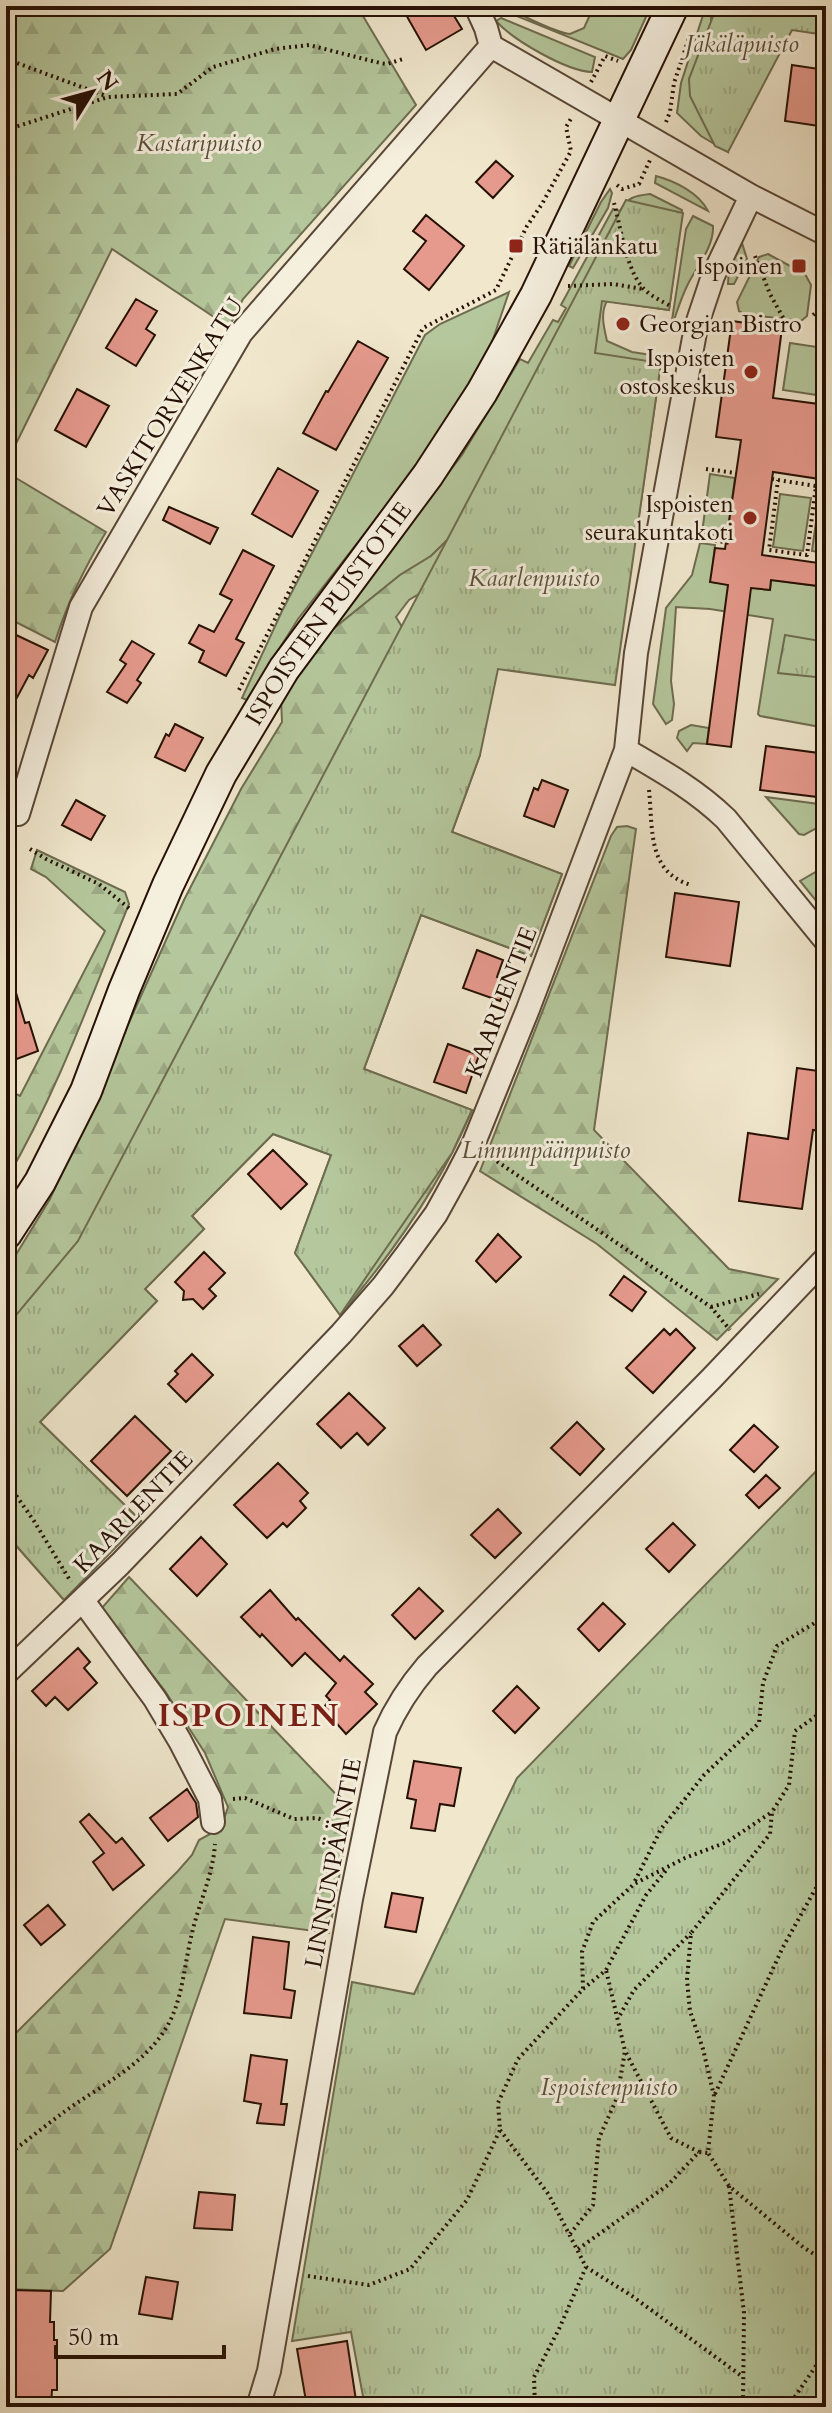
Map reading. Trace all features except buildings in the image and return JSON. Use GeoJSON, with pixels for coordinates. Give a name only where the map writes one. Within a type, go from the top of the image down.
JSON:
{"type":"FeatureCollection","features":[{"type":"Feature","properties":{"kind":"main road","name":"ISPOISTEN PUISTOTIE"},"geometry":{"type":"LineString","coordinates":[[6,1234],[40,1182],[86,1091],[168,885],[238,743],[284,669],[428,475],[470,412],[536,295],[619,121],[683,16]]}},
{"type":"Feature","properties":{"kind":"street"},"geometry":{"type":"LineString","coordinates":[[476,6],[491,46],[751,196],[826,234]]}},
{"type":"Feature","properties":{"kind":"street","name":"VASKITORVENKATU"},"geometry":{"type":"LineString","coordinates":[[18,814],[81,607],[241,333],[491,46]]}},
{"type":"Feature","properties":{"kind":"street","name":"KAARLENTIE"},"geometry":{"type":"LineString","coordinates":[[6,1673],[83,1601],[341,1334],[383,1286],[436,1214],[473,1145],[626,750],[636,653],[696,327],[713,276],[751,196]]}},
{"type":"Feature","properties":{"kind":"street"},"geometry":{"type":"LineString","coordinates":[[626,750],[681,782],[726,819],[826,941]]}},
{"type":"Feature","properties":{"kind":"street","name":"LINNUNPÄÄNTIE"},"geometry":{"type":"LineString","coordinates":[[258,2407],[269,2371],[282,2283],[364,1831],[385,1732],[401,1700],[427,1666],[826,1258]]}},
{"type":"Feature","properties":{"kind":"street"},"geometry":{"type":"LineString","coordinates":[[83,1601],[155,1699],[180,1741],[210,1799],[213,1822]]}},
{"type":"Feature","properties":{"kind":"path"},"geometry":{"type":"LineString","coordinates":[[670,112],[683,16]]}},
{"type":"Feature","properties":{"kind":"path"},"geometry":{"type":"LineString","coordinates":[[6,130],[108,97],[177,94],[213,67],[275,49],[309,45],[380,63],[403,59]]}},
{"type":"Feature","properties":{"kind":"path"},"geometry":{"type":"LineString","coordinates":[[6,59],[108,97]]}},
{"type":"Feature","properties":{"kind":"path"},"geometry":{"type":"LineString","coordinates":[[622,189],[639,184]]}},
{"type":"Feature","properties":{"kind":"path"},"geometry":{"type":"LineString","coordinates":[[614,203],[632,267],[645,290]]}},
{"type":"Feature","properties":{"kind":"path"},"geometry":{"type":"LineString","coordinates":[[755,256],[786,323]]}},
{"type":"Feature","properties":{"kind":"path"},"geometry":{"type":"LineString","coordinates":[[567,287],[613,284],[645,290],[672,307]]}},
{"type":"Feature","properties":{"kind":"path"},"geometry":{"type":"LineString","coordinates":[[813,315],[826,304]]}},
{"type":"Feature","properties":{"kind":"path"},"geometry":{"type":"LineString","coordinates":[[706,469],[736,473]]}},
{"type":"Feature","properties":{"kind":"path"},"geometry":{"type":"LineString","coordinates":[[775,479],[816,486],[807,555],[769,550],[775,479]]}},
{"type":"Feature","properties":{"kind":"path"},"geometry":{"type":"LineString","coordinates":[[697,538],[730,543]]}},
{"type":"Feature","properties":{"kind":"path"},"geometry":{"type":"LineString","coordinates":[[649,788],[654,844],[659,860],[667,873],[691,885]]}},
{"type":"Feature","properties":{"kind":"path"},"geometry":{"type":"LineString","coordinates":[[30,849],[99,884],[133,911]]}},
{"type":"Feature","properties":{"kind":"path"},"geometry":{"type":"LineString","coordinates":[[473,1145],[711,1307],[743,1346]]}},
{"type":"Feature","properties":{"kind":"path"},"geometry":{"type":"LineString","coordinates":[[711,1307],[767,1292]]}},
{"type":"Feature","properties":{"kind":"path"},"geometry":{"type":"LineString","coordinates":[[6,1481],[83,1601]]}},
{"type":"Feature","properties":{"kind":"path"},"geometry":{"type":"LineString","coordinates":[[634,1884],[661,1829],[704,1775],[759,1723],[763,1683],[777,1646],[826,1616]]}},
{"type":"Feature","properties":{"kind":"path"},"geometry":{"type":"LineString","coordinates":[[583,1989],[582,1952],[593,1922],[634,1884],[727,1842],[772,1812],[789,1785],[795,1731],[826,1709]]}},
{"type":"Feature","properties":{"kind":"path"},"geometry":{"type":"LineString","coordinates":[[210,1799],[245,1798],[294,1819],[317,1818],[364,1831]]}},
{"type":"Feature","properties":{"kind":"path"},"geometry":{"type":"LineString","coordinates":[[618,2017],[634,1990],[691,1933],[770,1834],[772,1812]]}},
{"type":"Feature","properties":{"kind":"path"},"geometry":{"type":"LineString","coordinates":[[6,2156],[142,2057],[169,2022],[212,1867],[215,1847],[213,1822]]}},
{"type":"Feature","properties":{"kind":"path"},"geometry":{"type":"LineString","coordinates":[[282,2283],[309,2275],[369,2285],[410,2269],[467,2200],[500,2130],[498,2103],[518,2059],[583,1989],[606,1970],[646,1895],[668,1867]]}},
{"type":"Feature","properties":{"kind":"path"},"geometry":{"type":"LineString","coordinates":[[826,1870],[783,1947],[714,2096],[708,2153],[729,2186],[826,2262]]}},
{"type":"Feature","properties":{"kind":"path"},"geometry":{"type":"LineString","coordinates":[[691,1933],[687,1980],[690,2011],[714,2096]]}},
{"type":"Feature","properties":{"kind":"path"},"geometry":{"type":"LineString","coordinates":[[606,1970],[625,2051],[671,2138],[699,2152],[708,2153]]}},
{"type":"Feature","properties":{"kind":"path"},"geometry":{"type":"LineString","coordinates":[[570,2234],[593,2205],[599,2138],[617,2098],[625,2051]]}},
{"type":"Feature","properties":{"kind":"path"},"geometry":{"type":"LineString","coordinates":[[500,2130],[549,2195],[586,2267],[632,2296],[743,2377]]}},
{"type":"Feature","properties":{"kind":"path"},"geometry":{"type":"LineString","coordinates":[[578,2249],[668,2185],[699,2152]]}},
{"type":"Feature","properties":{"kind":"path"},"geometry":{"type":"LineString","coordinates":[[729,2186],[744,2313],[743,2407]]}},
{"type":"Feature","properties":{"kind":"path"},"geometry":{"type":"LineString","coordinates":[[535,2407],[534,2377],[586,2267]]}},
{"type":"Feature","properties":{"kind":"path"},"geometry":{"type":"LineString","coordinates":[[788,2407],[826,2351]]}},
{"type":"Feature","properties":{"kind":"green space","name":"Kastaripuisto"},"geometry":{"type":"Polygon","coordinates":[[[6,6],[357,6],[416,105],[243,299],[229,327],[112,249],[6,464],[6,6]]]}},
{"type":"Feature","properties":{"kind":"green space"},"geometry":{"type":"Polygon","coordinates":[[[492,6],[570,34],[584,28],[594,6],[651,6],[631,50],[623,59],[492,6]]]}},
{"type":"Feature","properties":{"kind":"green space"},"geometry":{"type":"Polygon","coordinates":[[[706,6],[711,6],[711,49],[728,152],[701,136],[677,113],[681,83],[706,6]]]}},
{"type":"Feature","properties":{"kind":"green space","name":"Jäkäläpuisto"},"geometry":{"type":"Polygon","coordinates":[[[717,6],[826,6],[826,35],[792,30],[728,152],[715,146],[690,96],[689,79],[717,6]]]}},
{"type":"Feature","properties":{"kind":"green space"},"geometry":{"type":"Polygon","coordinates":[[[501,18],[595,57],[592,72],[568,66],[527,45],[496,21],[501,18]]]}},
{"type":"Feature","properties":{"kind":"green space"},"geometry":{"type":"Polygon","coordinates":[[[656,176],[686,189],[708,211],[655,183],[656,176]]]}},
{"type":"Feature","properties":{"kind":"green space"},"geometry":{"type":"Polygon","coordinates":[[[610,189],[612,193],[608,208],[573,268],[569,266],[601,202],[610,189]]]}},
{"type":"Feature","properties":{"kind":"green space"},"geometry":{"type":"Polygon","coordinates":[[[650,194],[682,210],[669,310],[607,301],[603,316],[607,341],[632,352],[651,355],[661,363],[639,515],[627,555],[483,505],[431,556],[400,575],[327,634],[462,455],[520,359],[528,363],[553,320],[558,322],[566,308],[561,305],[613,209],[620,211],[632,198],[650,194]]]}},
{"type":"Feature","properties":{"kind":"green space","name":"Kaarlenpuisto"},"geometry":{"type":"Polygon","coordinates":[[[626,200],[683,213],[669,310],[602,301],[595,353],[661,363],[615,685],[498,669],[480,755],[452,832],[562,874],[531,956],[421,915],[364,1069],[472,1110],[452,1153],[340,1315],[295,1253],[331,1155],[273,1134],[192,1216],[204,1229],[145,1289],[157,1301],[40,1422],[141,1521],[64,1600],[6,1534],[6,1327],[78,1241],[626,200]]]}},
{"type":"Feature","properties":{"kind":"green space"},"geometry":{"type":"Polygon","coordinates":[[[693,216],[713,226],[713,234],[672,320],[686,229],[693,216]]]}},
{"type":"Feature","properties":{"kind":"green space"},"geometry":{"type":"Polygon","coordinates":[[[742,243],[747,259],[734,284],[728,284],[729,267],[742,243]]]}},
{"type":"Feature","properties":{"kind":"green space"},"geometry":{"type":"Polygon","coordinates":[[[768,254],[805,274],[811,285],[807,316],[801,321],[739,311],[737,302],[759,257],[768,254]]]}},
{"type":"Feature","properties":{"kind":"green space"},"geometry":{"type":"Polygon","coordinates":[[[509,292],[490,348],[472,382],[408,478],[298,619],[247,700],[242,698],[282,611],[425,335],[440,324],[509,292]]]}},
{"type":"Feature","properties":{"kind":"green space"},"geometry":{"type":"Polygon","coordinates":[[[790,343],[824,348],[817,395],[783,390],[790,343]]]}},
{"type":"Feature","properties":{"kind":"green space"},"geometry":{"type":"Polygon","coordinates":[[[6,472],[106,532],[77,586],[55,642],[8,618],[6,620],[6,472]]]}},
{"type":"Feature","properties":{"kind":"green space"},"geometry":{"type":"Polygon","coordinates":[[[710,474],[735,478],[727,537],[702,533],[710,474]]]}},
{"type":"Feature","properties":{"kind":"green space"},"geometry":{"type":"Polygon","coordinates":[[[780,494],[811,498],[803,551],[773,547],[780,494]]]}},
{"type":"Feature","properties":{"kind":"green space"},"geometry":{"type":"Polygon","coordinates":[[[826,495],[826,553],[812,551],[819,500],[826,495]]]}},
{"type":"Feature","properties":{"kind":"green space","name":"Kaarlenpuisto"},"geometry":{"type":"Polygon","coordinates":[[[483,505],[439,582],[409,600],[396,617],[480,755],[452,832],[562,874],[531,956],[421,915],[364,1069],[472,1110],[431,1191],[379,1267],[340,1315],[295,1253],[331,1155],[273,1134],[192,1216],[204,1229],[145,1289],[157,1301],[40,1422],[141,1521],[64,1600],[6,1534],[6,1271],[50,1199],[184,900],[241,789],[282,722],[281,699],[327,634],[400,575],[431,556],[483,505]]]}},
{"type":"Feature","properties":{"kind":"green space"},"geometry":{"type":"Polygon","coordinates":[[[700,543],[715,545],[711,582],[770,590],[771,580],[826,587],[826,728],[758,714],[773,619],[676,607],[671,681],[674,704],[672,720],[666,724],[653,704],[666,608],[692,575],[700,543]]]}},
{"type":"Feature","properties":{"kind":"green space"},"geometry":{"type":"Polygon","coordinates":[[[785,635],[826,642],[825,678],[778,673],[785,635]]]}},
{"type":"Feature","properties":{"kind":"green space"},"geometry":{"type":"Polygon","coordinates":[[[691,725],[709,728],[707,744],[693,743],[687,751],[677,738],[679,731],[691,725]]]}},
{"type":"Feature","properties":{"kind":"green space"},"geometry":{"type":"Polygon","coordinates":[[[766,797],[826,805],[826,823],[804,835],[799,834],[766,797]]]}},
{"type":"Feature","properties":{"kind":"green space","name":"Linnunpäänpuisto"},"geometry":{"type":"Polygon","coordinates":[[[617,827],[636,829],[594,1130],[729,1269],[778,1279],[717,1340],[597,1244],[480,1171],[611,836],[617,827]]]}},
{"type":"Feature","properties":{"kind":"green space"},"geometry":{"type":"Polygon","coordinates":[[[37,850],[125,892],[129,904],[57,1079],[6,1180],[6,1089],[20,1096],[105,931],[46,877],[31,869],[37,850]]]}},
{"type":"Feature","properties":{"kind":"green space"},"geometry":{"type":"Polygon","coordinates":[[[826,866],[826,913],[800,881],[826,866]]]}},
{"type":"Feature","properties":{"kind":"green space","name":"Ispoistenpuisto"},"geometry":{"type":"Polygon","coordinates":[[[826,1461],[826,2407],[365,2407],[351,2332],[292,2341],[352,1982],[414,1994],[517,1778],[826,1461]]]}},
{"type":"Feature","properties":{"kind":"green space"},"geometry":{"type":"Polygon","coordinates":[[[129,1577],[351,1810],[329,1933],[225,1919],[110,2249],[63,2291],[6,2289],[6,2043],[178,1871],[192,1855],[199,1840],[221,1828],[228,1807],[205,1753],[165,1691],[101,1609],[129,1577]]]}},
{"type":"Feature","properties":{"kind":"place","name":"Rätiälänkatu"},"geometry":{"type":"Point","coordinates":[516,246]}},
{"type":"Feature","properties":{"kind":"place","name":"Ispoinen"},"geometry":{"type":"Point","coordinates":[799,266]}},
{"type":"Feature","properties":{"kind":"place","name":"Georgian Bistro"},"geometry":{"type":"Point","coordinates":[623,324]}},
{"type":"Feature","properties":{"kind":"place","name":"Ispoisten ostoskeskus"},"geometry":{"type":"Point","coordinates":[751,372]}},
{"type":"Feature","properties":{"kind":"place","name":"Ispoisten seurakuntakoti"},"geometry":{"type":"Point","coordinates":[750,518]}},
{"type":"Feature","properties":{"kind":"district","name":"ISPOINEN"},"geometry":{"type":"Point","coordinates":[249,1715]}}]}
